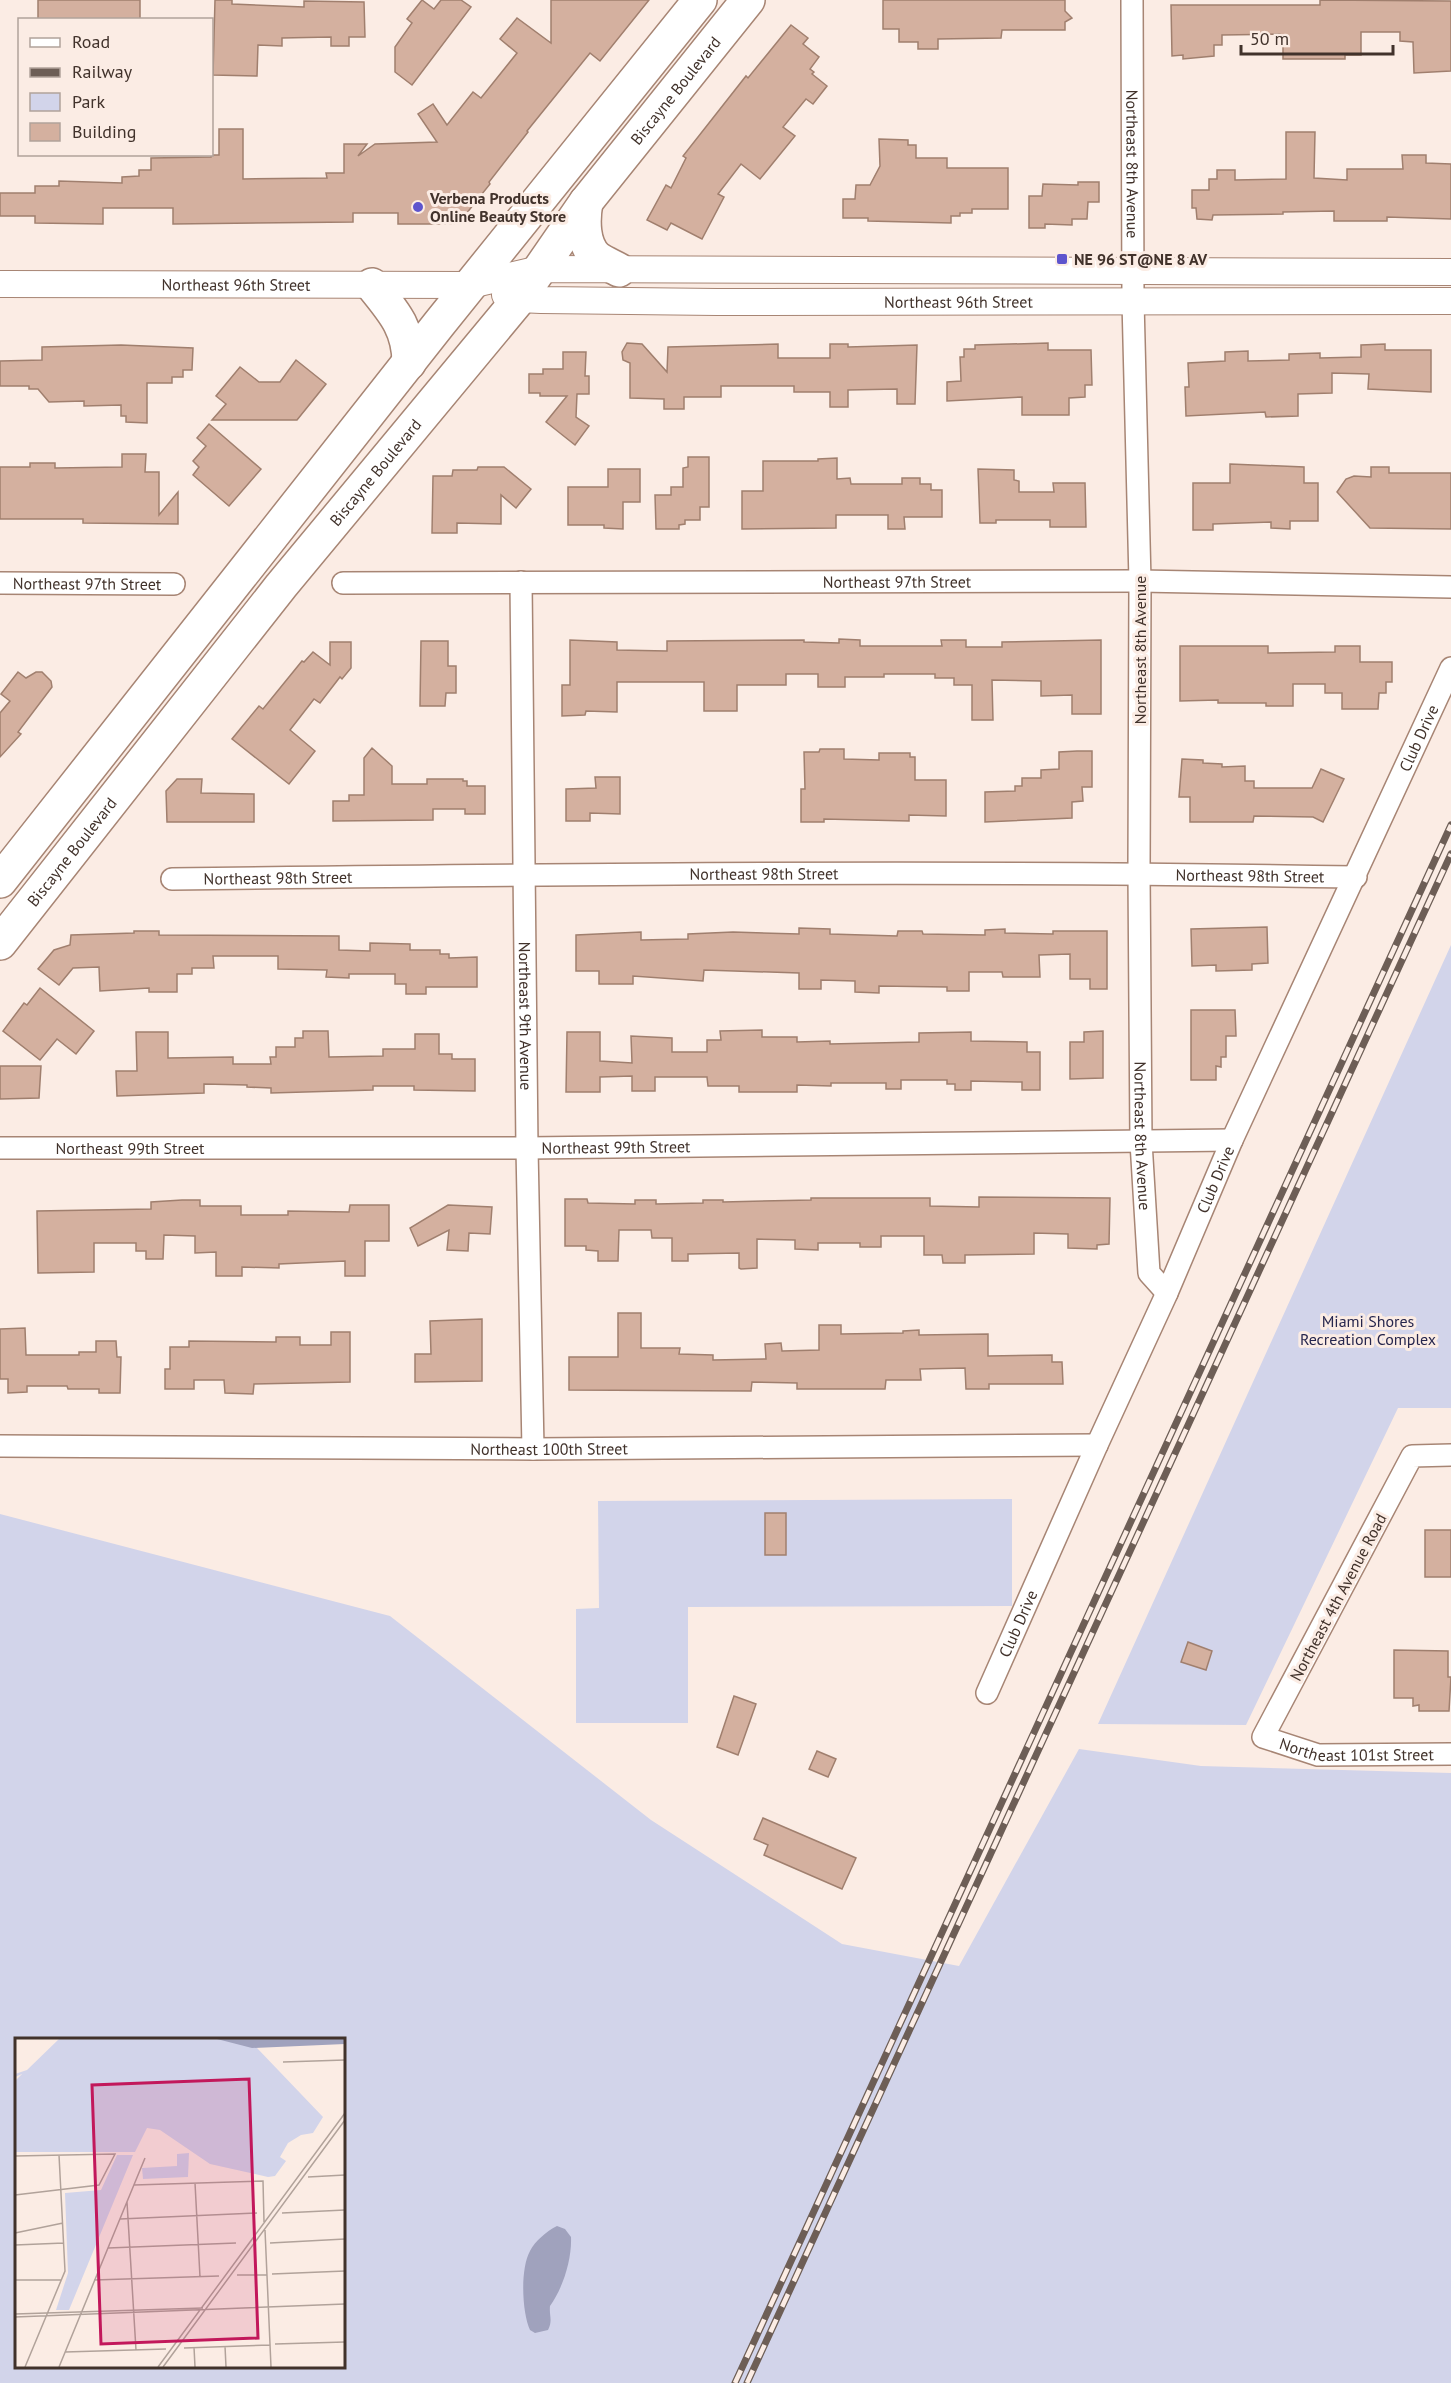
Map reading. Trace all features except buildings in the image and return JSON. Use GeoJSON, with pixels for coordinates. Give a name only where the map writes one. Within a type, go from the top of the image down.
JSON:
{"type":"FeatureCollection","features":[{"type":"Feature","properties":{"kind":"main road"},"geometry":{"type":"LineString","coordinates":[[0,881],[470,285],[700,0]]}},
{"type":"Feature","properties":{"kind":"main road","name":"Biscayne Boulevard"},"geometry":{"type":"LineString","coordinates":[[0,943],[281,586],[519,299],[586,202],[748,0]]}},
{"type":"Feature","properties":{"kind":"main road"},"geometry":{"type":"LineString","coordinates":[[586,202],[583,218],[585,236],[595,256],[619,270]]}},
{"type":"Feature","properties":{"kind":"main road"},"geometry":{"type":"LineString","coordinates":[[372,285],[396,315],[405,333],[409,363]]}},
{"type":"Feature","properties":{"kind":"street","name":"Northeast 8th Avenue"},"geometry":{"type":"LineString","coordinates":[[1132,0],[1133,301],[1140,581],[1141,1142],[1149,1273],[1167,1293]]}},
{"type":"Feature","properties":{"kind":"street","name":"Northeast 96th Street"},"geometry":{"type":"LineString","coordinates":[[0,284],[470,285],[540,269],[1451,272]]}},
{"type":"Feature","properties":{"kind":"street","name":"Northeast 96th Street"},"geometry":{"type":"LineString","coordinates":[[470,285],[519,299],[717,302],[1451,301]]}},
{"type":"Feature","properties":{"kind":"street","name":"Northeast 97th Street"},"geometry":{"type":"LineString","coordinates":[[343,583],[1140,581],[1451,587]]}},
{"type":"Feature","properties":{"kind":"street","name":"Northeast 9th Avenue"},"geometry":{"type":"LineString","coordinates":[[521,582],[526,1148],[533,1449]]}},
{"type":"Feature","properties":{"kind":"street","name":"Northeast 97th Street"},"geometry":{"type":"LineString","coordinates":[[0,583],[174,584]]}},
{"type":"Feature","properties":{"kind":"street","name":"Club Drive"},"geometry":{"type":"LineString","coordinates":[[987,1693],[1096,1445],[1167,1293],[1232,1140],[1451,669]]}},
{"type":"Feature","properties":{"kind":"street","name":"Northeast 98th Street"},"geometry":{"type":"LineString","coordinates":[[172,879],[524,875],[1139,873],[1356,877]]}},
{"type":"Feature","properties":{"kind":"street","name":"Northeast 99th Street"},"geometry":{"type":"LineString","coordinates":[[0,1148],[526,1148],[1232,1140]]}},
{"type":"Feature","properties":{"kind":"street","name":"Northeast 100th Street"},"geometry":{"type":"LineString","coordinates":[[0,1446],[533,1449],[1096,1445]]}},
{"type":"Feature","properties":{"kind":"street","name":"Northeast 4th Avenue Road"},"geometry":{"type":"LineString","coordinates":[[1263,1737],[1412,1456],[1451,1455]]}},
{"type":"Feature","properties":{"kind":"street","name":"Northeast 101st Street"},"geometry":{"type":"LineString","coordinates":[[1263,1737],[1318,1755],[1451,1754]]}},
{"type":"Feature","properties":{"kind":"green space","name":"Miami Shores Recreation Complex"},"geometry":{"type":"Polygon","coordinates":[[[1451,945],[1451,1408],[1398,1408],[1246,1725],[1098,1724],[1451,945]]]}},
{"type":"Feature","properties":{"kind":"green space"},"geometry":{"type":"Polygon","coordinates":[[[1012,1499],[1012,1606],[688,1607],[688,1723],[576,1723],[576,1609],[599,1608],[598,1501],[1012,1499]]]}},
{"type":"Feature","properties":{"kind":"green space"},"geometry":{"type":"Polygon","coordinates":[[[0,1514],[390,1616],[651,1820],[842,1944],[959,1966],[1079,1749],[1201,1766],[1451,1773],[1451,2383],[0,2383],[0,1514]]]}},
{"type":"Feature","properties":{"kind":"shaded area"},"geometry":{"type":"Polygon","coordinates":[[[557,2226],[565,2229],[571,2237],[568,2264],[563,2282],[550,2306],[551,2321],[548,2330],[535,2333],[530,2330],[525,2313],[523,2279],[527,2259],[530,2251],[545,2233],[557,2226]]]}},
{"type":"Feature","properties":{"kind":"railway"},"geometry":{"type":"LineString","coordinates":[[735,2383],[1451,825]]}},
{"type":"Feature","properties":{"kind":"railway"},"geometry":{"type":"LineString","coordinates":[[747,2383],[1451,854]]}},
{"type":"Feature","properties":{"kind":"place","name":"Verbena Products Online Beauty Store"},"geometry":{"type":"Point","coordinates":[418,207]}},
{"type":"Feature","properties":{"kind":"place","name":"NE 96 ST@NE 8 AV"},"geometry":{"type":"Point","coordinates":[1062,259]}}]}
